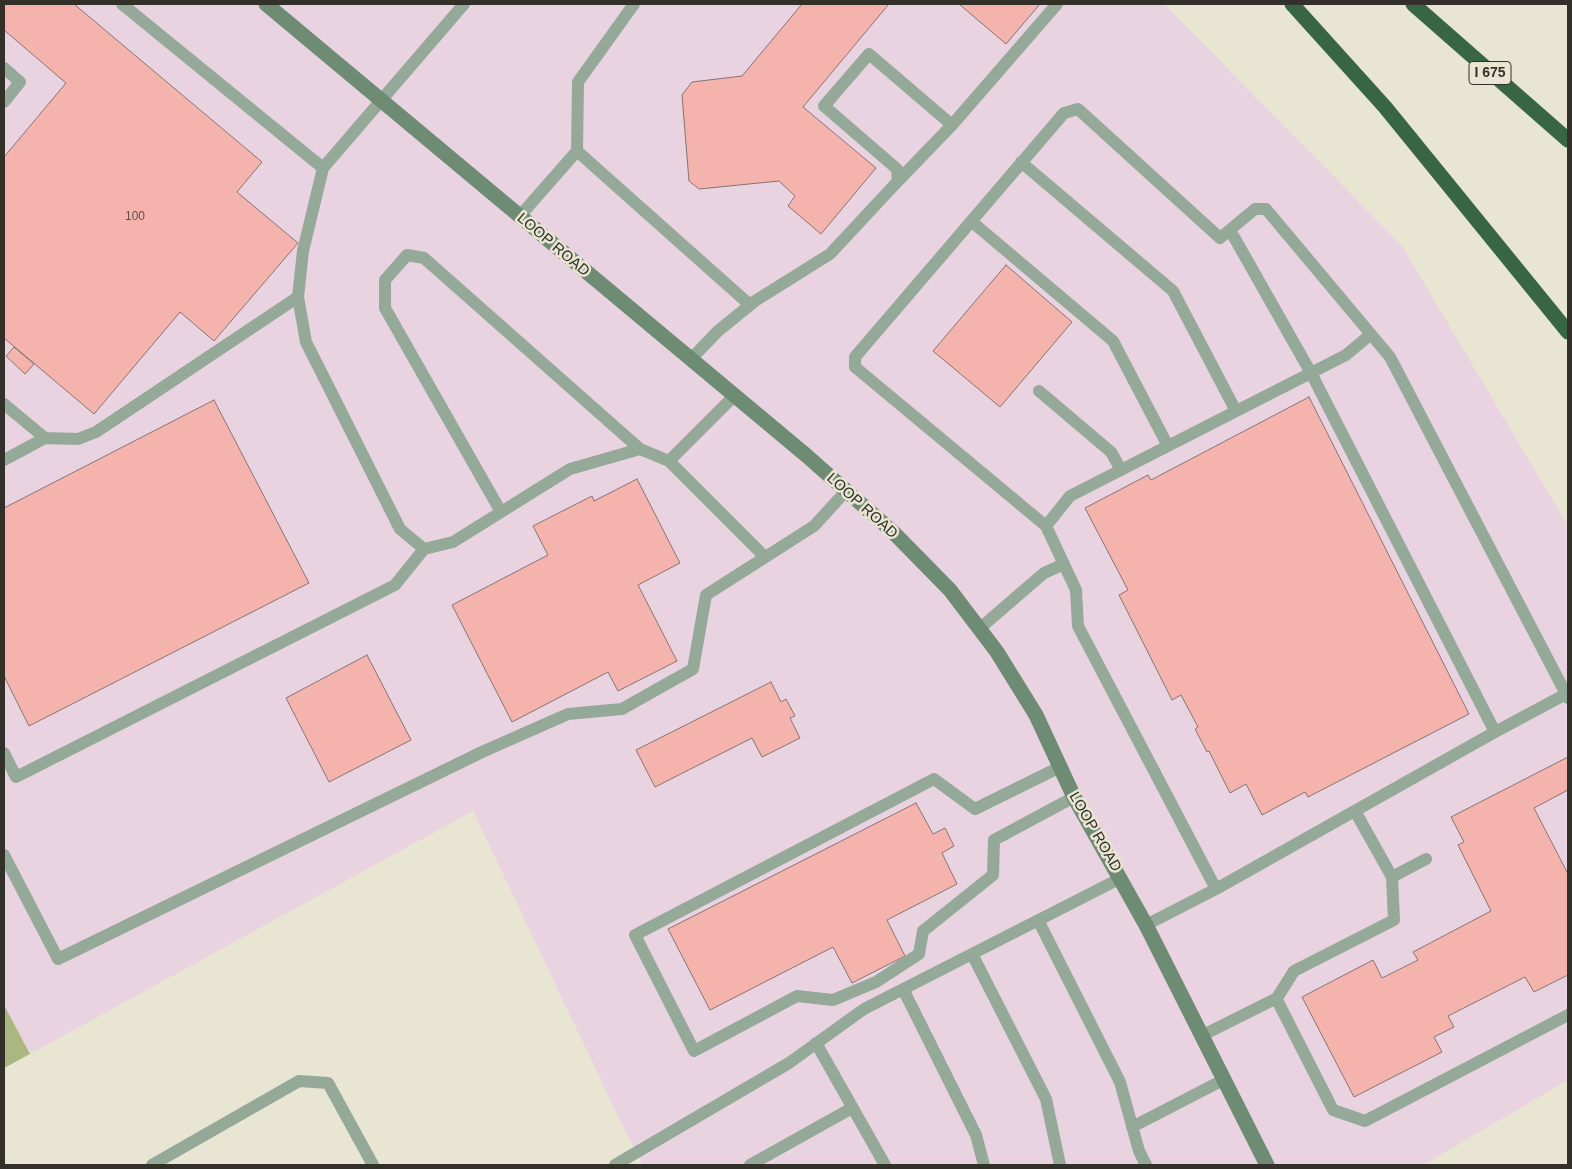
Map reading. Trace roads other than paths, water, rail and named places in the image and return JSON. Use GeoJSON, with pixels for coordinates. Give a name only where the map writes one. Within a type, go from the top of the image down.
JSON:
{"type":"FeatureCollection","features":[{"type":"Feature","properties":{"kind":"highway"},"geometry":{"type":"LineString","coordinates":[[1292,4],[1385,107],[1568,332]]}},
{"type":"Feature","properties":{"kind":"highway","name":"I 675"},"geometry":{"type":"LineString","coordinates":[[1413,4],[1568,140]]}},
{"type":"Feature","properties":{"kind":"street","name":"LOOP ROAD"},"geometry":{"type":"LineString","coordinates":[[266,4],[846,491],[893,532],[950,590],[997,652],[1036,715],[1074,797],[1146,925],[1226,1079],[1267,1165]]}},
{"type":"Feature","properties":{"kind":"lane"},"geometry":{"type":"LineString","coordinates":[[122,4],[323,168]]}},
{"type":"Feature","properties":{"kind":"lane"},"geometry":{"type":"LineString","coordinates":[[424,549],[400,529],[314,359],[306,342],[298,297],[303,251],[323,168],[464,4]]}},
{"type":"Feature","properties":{"kind":"lane"},"geometry":{"type":"LineString","coordinates":[[519,216],[577,151],[578,82],[634,4]]}},
{"type":"Feature","properties":{"kind":"lane"},"geometry":{"type":"LineString","coordinates":[[691,359],[718,331],[750,305],[790,277],[830,254],[952,125],[1057,4]]}},
{"type":"Feature","properties":{"kind":"lane"},"geometry":{"type":"LineString","coordinates":[[898,181],[897,169],[824,106],[869,54],[952,125]]}},
{"type":"Feature","properties":{"kind":"lane"},"geometry":{"type":"LineString","coordinates":[[4,68],[20,82],[4,100]]}},
{"type":"Feature","properties":{"kind":"lane"},"geometry":{"type":"LineString","coordinates":[[1146,925],[1216,889],[1495,732],[1567,696],[1390,357],[1371,334],[1266,209],[1255,209],[1220,238],[1078,109],[1064,112],[855,356],[855,367],[1046,526],[1076,590],[1078,626],[1216,889]]}},
{"type":"Feature","properties":{"kind":"lane"},"geometry":{"type":"LineString","coordinates":[[577,151],[750,305]]}},
{"type":"Feature","properties":{"kind":"lane"},"geometry":{"type":"LineString","coordinates":[[1021,162],[1173,291],[1236,411]]}},
{"type":"Feature","properties":{"kind":"lane"},"geometry":{"type":"LineString","coordinates":[[970,221],[1113,341],[1168,446]]}},
{"type":"Feature","properties":{"kind":"lane"},"geometry":{"type":"LineString","coordinates":[[1230,230],[1311,373],[1495,732]]}},
{"type":"Feature","properties":{"kind":"lane"},"geometry":{"type":"LineString","coordinates":[[502,512],[385,308],[385,280],[407,256],[424,258],[640,449],[669,461],[765,557]]}},
{"type":"Feature","properties":{"kind":"lane"},"geometry":{"type":"LineString","coordinates":[[4,460],[45,438],[78,439],[96,432],[298,297]]}},
{"type":"Feature","properties":{"kind":"lane"},"geometry":{"type":"LineString","coordinates":[[1046,526],[1070,496],[1346,355],[1371,334]]}},
{"type":"Feature","properties":{"kind":"lane"},"geometry":{"type":"LineString","coordinates":[[1039,391],[1110,452],[1120,470]]}},
{"type":"Feature","properties":{"kind":"lane"},"geometry":{"type":"LineString","coordinates":[[669,461],[734,396]]}},
{"type":"Feature","properties":{"kind":"lane"},"geometry":{"type":"LineString","coordinates":[[4,404],[45,438]]}},
{"type":"Feature","properties":{"kind":"lane"},"geometry":{"type":"LineString","coordinates":[[4,753],[16,777],[396,585],[424,549],[453,542],[570,469],[640,449]]}},
{"type":"Feature","properties":{"kind":"lane"},"geometry":{"type":"LineString","coordinates":[[4,856],[58,959],[482,752],[568,714],[622,709],[694,669],[706,595],[814,526],[846,491]]}},
{"type":"Feature","properties":{"kind":"lane"},"geometry":{"type":"LineString","coordinates":[[979,628],[1044,573],[1064,564]]}},
{"type":"Feature","properties":{"kind":"lane"},"geometry":{"type":"LineString","coordinates":[[1060,767],[974,809],[934,779],[635,935],[694,1051],[797,996],[833,1000],[876,982],[919,954],[924,931],[993,875],[994,840],[1074,797]]}},
{"type":"Feature","properties":{"kind":"lane"},"geometry":{"type":"LineString","coordinates":[[1203,1035],[1276,998],[1294,971],[1394,920],[1392,877],[1355,811]]}},
{"type":"Feature","properties":{"kind":"lane"},"geometry":{"type":"LineString","coordinates":[[1392,877],[1426,859]]}},
{"type":"Feature","properties":{"kind":"lane"},"geometry":{"type":"LineString","coordinates":[[615,1165],[788,1064],[864,1009],[1121,878]]}},
{"type":"Feature","properties":{"kind":"lane"},"geometry":{"type":"LineString","coordinates":[[1038,920],[1120,1082],[1132,1127],[1146,1165]]}},
{"type":"Feature","properties":{"kind":"lane"},"geometry":{"type":"LineString","coordinates":[[972,954],[1046,1099],[1060,1165]]}},
{"type":"Feature","properties":{"kind":"lane"},"geometry":{"type":"LineString","coordinates":[[903,989],[976,1135],[984,1165]]}},
{"type":"Feature","properties":{"kind":"lane"},"geometry":{"type":"LineString","coordinates":[[1276,998],[1333,1110],[1365,1121],[1568,1015]]}},
{"type":"Feature","properties":{"kind":"lane"},"geometry":{"type":"LineString","coordinates":[[816,1043],[884,1165]]}},
{"type":"Feature","properties":{"kind":"lane"},"geometry":{"type":"LineString","coordinates":[[1132,1127],[1226,1079]]}},
{"type":"Feature","properties":{"kind":"lane"},"geometry":{"type":"LineString","coordinates":[[152,1165],[299,1082],[328,1083],[373,1165]]}},
{"type":"Feature","properties":{"kind":"lane"},"geometry":{"type":"LineString","coordinates":[[750,1165],[852,1108]]}}]}
